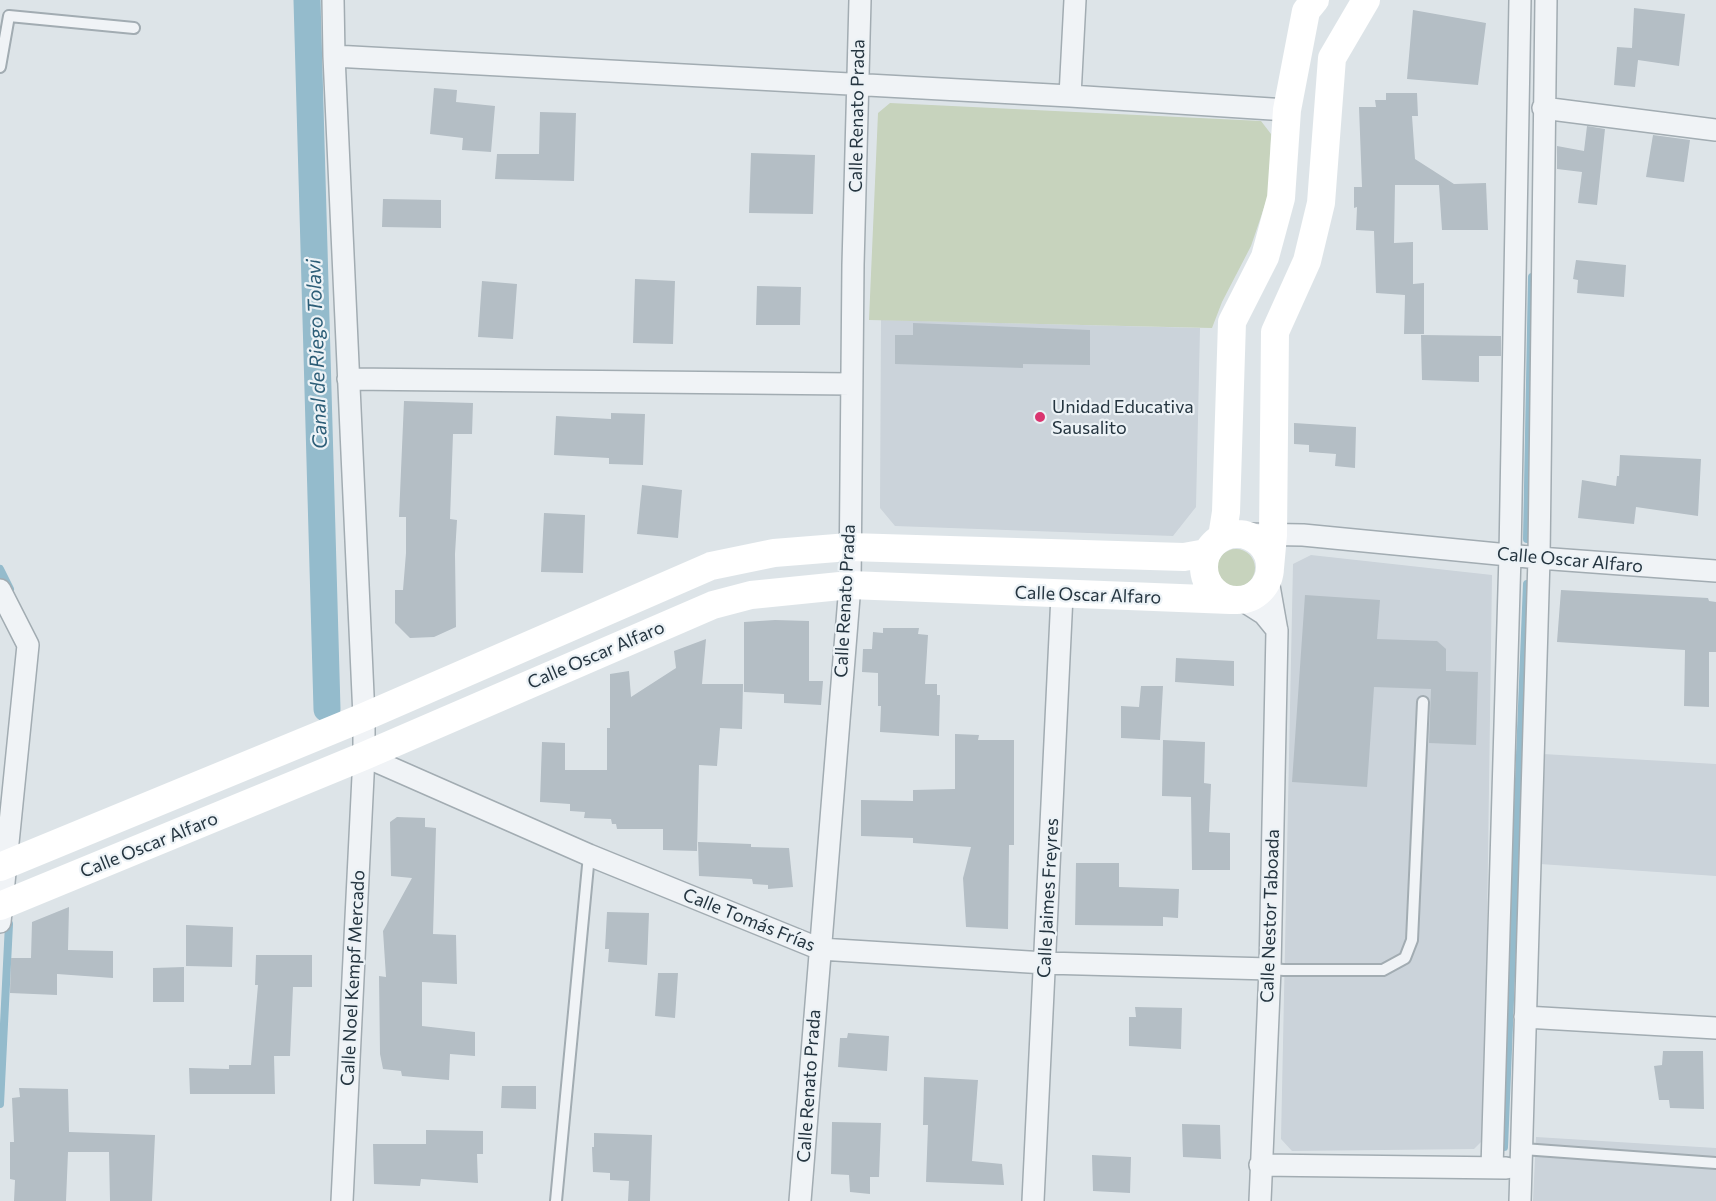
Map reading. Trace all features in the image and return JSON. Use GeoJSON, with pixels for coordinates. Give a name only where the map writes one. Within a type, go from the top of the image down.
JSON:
{"type":"FeatureCollection","features":[{"type":"Feature","properties":{"kind":"main road"},"geometry":{"type":"LineString","coordinates":[[1269,574],[1269,557],[1255,539],[1224,542],[1203,563],[1207,582],[1212,590],[1220,596],[1236,600],[1253,597],[1262,590],[1269,574],[1273,535],[1275,332],[1307,261],[1321,203],[1332,58],[1366,0]]}},
{"type":"Feature","properties":{"kind":"main road"},"geometry":{"type":"LineString","coordinates":[[1224,542],[1232,322],[1265,257],[1281,198],[1287,110],[1308,4]]}},
{"type":"Feature","properties":{"kind":"main road","name":"Calle Oscar Alfaro"},"geometry":{"type":"LineString","coordinates":[[2,866],[364,717],[711,566],[774,553],[849,547],[1184,557],[1224,542]]}},
{"type":"Feature","properties":{"kind":"main road","name":"Calle Oscar Alfaro"},"geometry":{"type":"LineString","coordinates":[[0,911],[713,604],[752,595],[850,585],[1236,600]]}},
{"type":"Feature","properties":{"kind":"street","name":"Calle Noel Kempf Mercado"},"geometry":{"type":"LineString","coordinates":[[333,0],[364,717],[342,1201]]}},
{"type":"Feature","properties":{"kind":"street","name":"Calle Renato Prada"},"geometry":{"type":"LineString","coordinates":[[800,1201],[850,585],[851,384],[860,0]]}},
{"type":"Feature","properties":{"kind":"street"},"geometry":{"type":"LineString","coordinates":[[1070,96],[1075,0]]}},
{"type":"Feature","properties":{"kind":"street"},"geometry":{"type":"LineString","coordinates":[[1492,1168],[1510,555],[1520,0]]}},
{"type":"Feature","properties":{"kind":"street"},"geometry":{"type":"LineString","coordinates":[[1521,1201],[1539,558],[1546,0]]}},
{"type":"Feature","properties":{"kind":"street"},"geometry":{"type":"LineString","coordinates":[[334,56],[1287,110]]}},
{"type":"Feature","properties":{"kind":"street"},"geometry":{"type":"LineString","coordinates":[[1543,108],[1716,130]]}},
{"type":"Feature","properties":{"kind":"street"},"geometry":{"type":"LineString","coordinates":[[348,380],[851,384]]}},
{"type":"Feature","properties":{"kind":"street","name":"Calle Oscar Alfaro"},"geometry":{"type":"LineString","coordinates":[[1224,542],[1273,535],[1303,535],[1539,558],[1716,571]]}},
{"type":"Feature","properties":{"kind":"street","name":"Calle Nestor Taboada"},"geometry":{"type":"LineString","coordinates":[[1260,1201],[1270,969],[1277,631],[1269,574]]}},
{"type":"Feature","properties":{"kind":"street"},"geometry":{"type":"LineString","coordinates":[[0,590],[28,645],[2,866],[0,911]]}},
{"type":"Feature","properties":{"kind":"street","name":"Calle Jaimes Freyres"},"geometry":{"type":"LineString","coordinates":[[1033,1201],[1062,595]]}},
{"type":"Feature","properties":{"kind":"street"},"geometry":{"type":"LineString","coordinates":[[1236,600],[1264,614],[1277,631]]}},
{"type":"Feature","properties":{"kind":"street","name":"Calle Tomás Frías"},"geometry":{"type":"LineString","coordinates":[[364,756],[589,855],[820,949],[1045,963],[1270,969]]}},
{"type":"Feature","properties":{"kind":"street"},"geometry":{"type":"LineString","coordinates":[[1525,1017],[1716,1028]]}},
{"type":"Feature","properties":{"kind":"street"},"geometry":{"type":"LineString","coordinates":[[1260,1165],[1492,1168],[1521,1159]]}},
{"type":"Feature","properties":{"kind":"lane"},"geometry":{"type":"LineString","coordinates":[[0,67],[9,16],[134,28]]}},
{"type":"Feature","properties":{"kind":"lane"},"geometry":{"type":"LineString","coordinates":[[1270,969],[1383,970],[1405,958],[1412,940],[1423,702]]}},
{"type":"Feature","properties":{"kind":"lane"},"geometry":{"type":"LineString","coordinates":[[556,1201],[589,855]]}},
{"type":"Feature","properties":{"kind":"lane"},"geometry":{"type":"LineString","coordinates":[[1521,1159],[1716,1163]]}},
{"type":"Feature","properties":{"kind":"shaded area","name":"Unidad Educativa Sausalito"},"geometry":{"type":"Polygon","coordinates":[[[881,320],[1200,328],[1196,507],[1173,536],[895,526],[880,508],[881,320]]]}},
{"type":"Feature","properties":{"kind":"shaded area"},"geometry":{"type":"Polygon","coordinates":[[[1311,555],[1492,575],[1484,1139],[1474,1149],[1292,1151],[1281,1139],[1293,564],[1311,555]]]}},
{"type":"Feature","properties":{"kind":"shaded area"},"geometry":{"type":"Polygon","coordinates":[[[1543,754],[1716,764],[1716,876],[1540,864],[1543,754]]]}},
{"type":"Feature","properties":{"kind":"shaded area"},"geometry":{"type":"Polygon","coordinates":[[[1536,1137],[1716,1148],[1716,1201],[1533,1201],[1536,1137]]]}},
{"type":"Feature","properties":{"kind":"green space"},"geometry":{"type":"Polygon","coordinates":[[[890,103],[1261,121],[1271,134],[1269,193],[1251,246],[1222,302],[1212,328],[869,320],[878,113],[890,103]]]}},
{"type":"Feature","properties":{"kind":"green space"},"geometry":{"type":"Polygon","coordinates":[[[1236,549],[1250,554],[1255,568],[1250,582],[1236,587],[1222,582],[1217,568],[1222,554],[1236,549]]]}},
{"type":"Feature","properties":{"kind":"building"},"geometry":{"type":"Polygon","coordinates":[[[1634,8],[1685,14],[1679,66],[1638,60],[1635,87],[1614,85],[1617,47],[1632,48],[1634,8]]]}},
{"type":"Feature","properties":{"kind":"building"},"geometry":{"type":"Polygon","coordinates":[[[1413,10],[1486,23],[1478,85],[1407,79],[1413,10]]]}},
{"type":"Feature","properties":{"kind":"building"},"geometry":{"type":"Polygon","coordinates":[[[434,88],[457,90],[456,102],[495,106],[491,152],[462,150],[463,138],[430,134],[434,88]]]}},
{"type":"Feature","properties":{"kind":"building"},"geometry":{"type":"Polygon","coordinates":[[[1386,93],[1417,93],[1418,116],[1412,116],[1415,159],[1454,184],[1486,183],[1488,230],[1442,230],[1439,185],[1395,185],[1394,243],[1413,242],[1413,284],[1424,283],[1424,334],[1404,334],[1405,295],[1376,293],[1374,231],[1356,230],[1357,207],[1354,208],[1354,187],[1362,187],[1359,107],[1376,107],[1375,100],[1386,100],[1386,93]]]}},
{"type":"Feature","properties":{"kind":"building"},"geometry":{"type":"Polygon","coordinates":[[[540,112],[576,113],[574,181],[495,179],[497,154],[539,154],[540,112]]]}},
{"type":"Feature","properties":{"kind":"building"},"geometry":{"type":"Polygon","coordinates":[[[1587,126],[1605,129],[1597,205],[1578,203],[1582,172],[1557,169],[1557,146],[1584,151],[1587,126]]]}},
{"type":"Feature","properties":{"kind":"building"},"geometry":{"type":"Polygon","coordinates":[[[1653,135],[1690,140],[1684,182],[1646,177],[1653,135]]]}},
{"type":"Feature","properties":{"kind":"building"},"geometry":{"type":"Polygon","coordinates":[[[751,153],[815,155],[813,214],[749,213],[751,153]]]}},
{"type":"Feature","properties":{"kind":"building"},"geometry":{"type":"Polygon","coordinates":[[[383,199],[441,200],[441,228],[382,227],[383,199]]]}},
{"type":"Feature","properties":{"kind":"building"},"geometry":{"type":"Polygon","coordinates":[[[1576,260],[1626,265],[1624,297],[1577,293],[1578,280],[1573,279],[1576,260]]]}},
{"type":"Feature","properties":{"kind":"building"},"geometry":{"type":"Polygon","coordinates":[[[635,279],[675,281],[673,344],[633,343],[635,279]]]}},
{"type":"Feature","properties":{"kind":"building"},"geometry":{"type":"Polygon","coordinates":[[[482,281],[517,284],[513,339],[478,337],[482,281]]]}},
{"type":"Feature","properties":{"kind":"building"},"geometry":{"type":"Polygon","coordinates":[[[757,286],[801,287],[800,325],[756,325],[757,286]]]}},
{"type":"Feature","properties":{"kind":"building"},"geometry":{"type":"Polygon","coordinates":[[[913,323],[1090,330],[1090,365],[1023,364],[1023,368],[895,364],[895,335],[913,335],[913,323]]]}},
{"type":"Feature","properties":{"kind":"building"},"geometry":{"type":"Polygon","coordinates":[[[1421,335],[1501,336],[1501,356],[1479,356],[1479,382],[1422,380],[1421,335]]]}},
{"type":"Feature","properties":{"kind":"building"},"geometry":{"type":"Polygon","coordinates":[[[404,401],[473,403],[472,434],[453,434],[450,519],[457,520],[456,627],[434,637],[410,638],[395,623],[395,590],[403,590],[406,553],[406,517],[399,517],[404,401]]]}},
{"type":"Feature","properties":{"kind":"building"},"geometry":{"type":"Polygon","coordinates":[[[611,413],[645,414],[643,465],[609,464],[609,458],[554,455],[556,416],[611,419],[611,413]]]}},
{"type":"Feature","properties":{"kind":"building"},"geometry":{"type":"Polygon","coordinates":[[[1294,423],[1356,427],[1355,468],[1335,466],[1336,454],[1309,452],[1309,445],[1294,444],[1294,423]]]}},
{"type":"Feature","properties":{"kind":"building"},"geometry":{"type":"Polygon","coordinates":[[[1620,455],[1701,459],[1698,516],[1636,507],[1634,524],[1578,518],[1582,480],[1616,486],[1620,455]]]}},
{"type":"Feature","properties":{"kind":"building"},"geometry":{"type":"Polygon","coordinates":[[[642,485],[682,490],[678,538],[637,534],[642,485]]]}},
{"type":"Feature","properties":{"kind":"building"},"geometry":{"type":"Polygon","coordinates":[[[544,513],[585,515],[583,573],[541,572],[544,513]]]}},
{"type":"Feature","properties":{"kind":"building"},"geometry":{"type":"Polygon","coordinates":[[[1561,590],[1708,598],[1709,601],[1716,602],[1716,652],[1709,652],[1709,707],[1684,706],[1685,650],[1557,642],[1561,590]]]}},
{"type":"Feature","properties":{"kind":"building"},"geometry":{"type":"Polygon","coordinates":[[[1305,595],[1380,600],[1377,639],[1437,641],[1446,649],[1446,671],[1478,672],[1476,745],[1429,743],[1431,689],[1374,687],[1367,787],[1292,782],[1305,595]]]}},
{"type":"Feature","properties":{"kind":"building"},"geometry":{"type":"Polygon","coordinates":[[[809,621],[809,681],[823,681],[821,705],[784,703],[784,694],[744,692],[744,622],[809,621]]]}},
{"type":"Feature","properties":{"kind":"building"},"geometry":{"type":"Polygon","coordinates":[[[883,628],[919,628],[918,634],[928,635],[925,684],[937,684],[937,695],[940,695],[939,736],[880,732],[881,706],[878,706],[878,673],[862,672],[863,649],[872,649],[873,632],[883,633],[883,628]]]}},
{"type":"Feature","properties":{"kind":"building"},"geometry":{"type":"Polygon","coordinates":[[[706,639],[702,684],[743,684],[742,729],[720,728],[717,766],[699,765],[697,851],[663,850],[663,829],[617,829],[611,819],[584,818],[585,812],[570,811],[570,804],[540,802],[542,742],[565,743],[565,770],[607,770],[610,674],[629,671],[631,697],[676,668],[674,651],[706,639]]]}},
{"type":"Feature","properties":{"kind":"building"},"geometry":{"type":"Polygon","coordinates":[[[1176,658],[1234,661],[1234,686],[1175,682],[1176,658]]]}},
{"type":"Feature","properties":{"kind":"building"},"geometry":{"type":"Polygon","coordinates":[[[1141,686],[1163,686],[1160,740],[1121,738],[1121,706],[1139,707],[1141,686]]]}},
{"type":"Feature","properties":{"kind":"building"},"geometry":{"type":"Polygon","coordinates":[[[955,734],[979,735],[978,740],[1014,740],[1014,845],[1009,845],[1008,929],[966,927],[963,878],[971,847],[913,843],[913,838],[861,836],[861,800],[913,801],[913,790],[955,789],[955,734]]]}},
{"type":"Feature","properties":{"kind":"building"},"geometry":{"type":"Polygon","coordinates":[[[1163,740],[1205,742],[1204,783],[1211,784],[1209,832],[1230,833],[1230,870],[1192,870],[1191,797],[1162,796],[1163,740]]]}},
{"type":"Feature","properties":{"kind":"building"},"geometry":{"type":"Polygon","coordinates":[[[397,817],[425,818],[425,827],[436,828],[433,934],[456,935],[457,984],[422,982],[422,1026],[475,1032],[475,1056],[450,1054],[449,1080],[402,1076],[401,1071],[383,1069],[380,1054],[379,976],[386,977],[383,931],[412,878],[391,876],[390,822],[397,817]]]}},
{"type":"Feature","properties":{"kind":"building"},"geometry":{"type":"Polygon","coordinates":[[[698,842],[789,848],[793,887],[768,889],[768,885],[753,884],[752,879],[699,876],[698,842]]]}},
{"type":"Feature","properties":{"kind":"building"},"geometry":{"type":"Polygon","coordinates":[[[1076,863],[1119,863],[1119,887],[1179,889],[1178,918],[1163,917],[1163,926],[1075,925],[1076,863]]]}},
{"type":"Feature","properties":{"kind":"building"},"geometry":{"type":"Polygon","coordinates":[[[69,907],[68,950],[113,951],[113,978],[57,974],[57,995],[10,993],[11,958],[31,958],[32,922],[69,907]]]}},
{"type":"Feature","properties":{"kind":"building"},"geometry":{"type":"Polygon","coordinates":[[[607,912],[649,913],[647,965],[608,962],[609,949],[605,949],[607,912]]]}},
{"type":"Feature","properties":{"kind":"building"},"geometry":{"type":"Polygon","coordinates":[[[186,925],[233,927],[232,967],[186,966],[186,925]]]}},
{"type":"Feature","properties":{"kind":"building"},"geometry":{"type":"Polygon","coordinates":[[[256,955],[312,955],[312,987],[293,987],[290,1056],[274,1056],[275,1094],[190,1094],[189,1068],[229,1069],[229,1065],[251,1065],[258,985],[255,985],[256,955]]]}},
{"type":"Feature","properties":{"kind":"building"},"geometry":{"type":"Polygon","coordinates":[[[184,967],[184,1002],[153,1002],[153,968],[184,967]]]}},
{"type":"Feature","properties":{"kind":"building"},"geometry":{"type":"Polygon","coordinates":[[[658,973],[678,973],[675,1018],[655,1016],[658,973]]]}},
{"type":"Feature","properties":{"kind":"building"},"geometry":{"type":"Polygon","coordinates":[[[1135,1007],[1182,1008],[1181,1049],[1129,1046],[1129,1017],[1136,1017],[1135,1007]]]}},
{"type":"Feature","properties":{"kind":"building"},"geometry":{"type":"Polygon","coordinates":[[[848,1033],[889,1036],[887,1071],[838,1067],[840,1038],[847,1038],[848,1033]]]}},
{"type":"Feature","properties":{"kind":"building"},"geometry":{"type":"Polygon","coordinates":[[[1663,1051],[1703,1051],[1704,1109],[1670,1108],[1669,1100],[1659,1100],[1654,1066],[1662,1065],[1663,1051]]]}},
{"type":"Feature","properties":{"kind":"building"},"geometry":{"type":"Polygon","coordinates":[[[924,1077],[978,1080],[972,1161],[1002,1164],[1004,1185],[926,1182],[928,1125],[923,1125],[924,1077]]]}},
{"type":"Feature","properties":{"kind":"building"},"geometry":{"type":"Polygon","coordinates":[[[502,1086],[536,1086],[536,1109],[501,1108],[502,1086]]]}},
{"type":"Feature","properties":{"kind":"building"},"geometry":{"type":"Polygon","coordinates":[[[19,1088],[68,1089],[69,1132],[155,1135],[152,1201],[110,1201],[109,1152],[68,1152],[66,1201],[14,1201],[15,1180],[10,1179],[10,1142],[14,1142],[12,1098],[20,1097],[19,1088]]]}},
{"type":"Feature","properties":{"kind":"building"},"geometry":{"type":"Polygon","coordinates":[[[832,1122],[881,1123],[879,1177],[870,1177],[870,1194],[850,1192],[849,1175],[831,1174],[832,1122]]]}},
{"type":"Feature","properties":{"kind":"building"},"geometry":{"type":"Polygon","coordinates":[[[1182,1124],[1220,1125],[1221,1159],[1183,1157],[1182,1124]]]}},
{"type":"Feature","properties":{"kind":"building"},"geometry":{"type":"Polygon","coordinates":[[[426,1130],[483,1131],[483,1154],[477,1154],[478,1183],[421,1179],[420,1186],[374,1184],[373,1144],[426,1144],[426,1130]]]}},
{"type":"Feature","properties":{"kind":"building"},"geometry":{"type":"Polygon","coordinates":[[[594,1133],[652,1135],[650,1201],[628,1201],[629,1181],[610,1180],[610,1173],[593,1172],[594,1133]]]}},
{"type":"Feature","properties":{"kind":"building"},"geometry":{"type":"Polygon","coordinates":[[[1092,1155],[1131,1157],[1130,1193],[1093,1191],[1092,1155]]]}},
{"type":"Feature","properties":{"kind":"waterway","name":"Canal de Riego Tolavi"},"geometry":{"type":"LineString","coordinates":[[307,0],[327,709]]}},
{"type":"Feature","properties":{"kind":"waterway"},"geometry":{"type":"LineString","coordinates":[[1527,539],[1532,277]]}},
{"type":"Feature","properties":{"kind":"waterway","name":"Canal de Riego Tolavi"},"geometry":{"type":"LineString","coordinates":[[0,569],[10,589]]}},
{"type":"Feature","properties":{"kind":"waterway"},"geometry":{"type":"LineString","coordinates":[[1504,1147],[1527,584]]}},
{"type":"Feature","properties":{"kind":"waterway","name":"Canal de Riego Tolavi"},"geometry":{"type":"LineString","coordinates":[[0,1104],[9,924]]}},
{"type":"Feature","properties":{"kind":"place","name":"Unidad Educativa Sausalito"},"geometry":{"type":"Point","coordinates":[1040,417]}}]}
